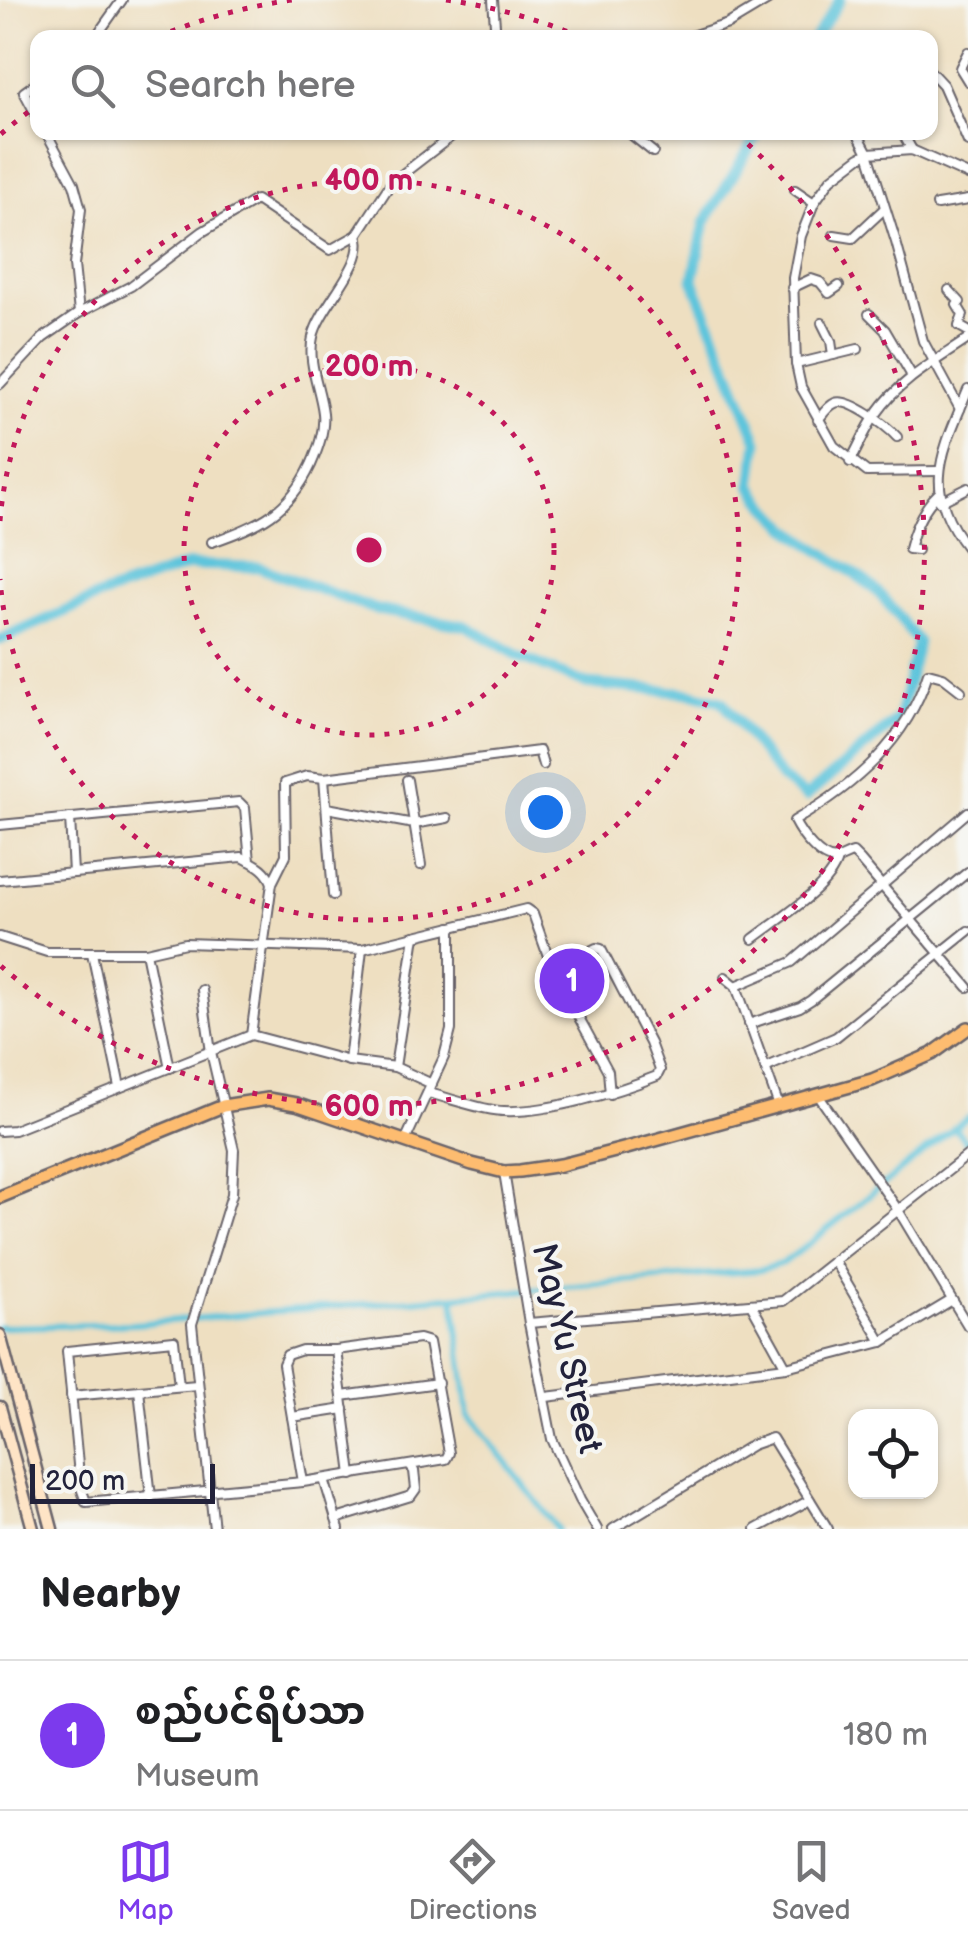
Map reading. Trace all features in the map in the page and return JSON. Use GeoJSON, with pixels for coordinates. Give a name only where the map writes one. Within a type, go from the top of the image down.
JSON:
{"type":"FeatureCollection","features":[{"type":"Feature","properties":{"kind":"main road"},"geometry":{"type":"LineString","coordinates":[[0,1197],[223,1106],[268,1099],[296,1104],[504,1172],[561,1166],[907,1067],[968,1028]]}},
{"type":"Feature","properties":{"kind":"main road"},"geometry":{"type":"LineString","coordinates":[[1,1338],[3,1363],[52,1529]]}},
{"type":"Feature","properties":{"kind":"main road"},"geometry":{"type":"LineString","coordinates":[[0,1407],[32,1529]]}},
{"type":"Feature","properties":{"kind":"street"},"geometry":{"type":"LineString","coordinates":[[101,30],[122,0]]}},
{"type":"Feature","properties":{"kind":"street"},"geometry":{"type":"LineString","coordinates":[[493,0],[495,30]]}},
{"type":"Feature","properties":{"kind":"street"},"geometry":{"type":"LineString","coordinates":[[710,30],[728,24],[768,0]]}},
{"type":"Feature","properties":{"kind":"street"},"geometry":{"type":"LineString","coordinates":[[968,52],[960,68],[968,82]]}},
{"type":"Feature","properties":{"kind":"street"},"geometry":{"type":"LineString","coordinates":[[938,80],[964,124],[968,142]]}},
{"type":"Feature","properties":{"kind":"street"},"geometry":{"type":"LineString","coordinates":[[51,140],[67,169],[81,209],[74,266],[79,313]]}},
{"type":"Feature","properties":{"kind":"street"},"geometry":{"type":"LineString","coordinates":[[0,384],[30,350],[79,313],[131,286],[202,232],[256,200],[330,250],[357,235],[391,183],[447,140]]}},
{"type":"Feature","properties":{"kind":"street"},"geometry":{"type":"LineString","coordinates":[[638,140],[654,152]]}},
{"type":"Feature","properties":{"kind":"street"},"geometry":{"type":"LineString","coordinates":[[861,140],[896,242],[917,326],[934,362],[965,401],[939,471],[940,497],[968,550]]}},
{"type":"Feature","properties":{"kind":"street"},"geometry":{"type":"LineString","coordinates":[[906,140],[912,150]]}},
{"type":"Feature","properties":{"kind":"street"},"geometry":{"type":"LineString","coordinates":[[939,471],[867,472],[834,446],[801,388],[792,288],[801,236],[814,204],[831,179],[868,153],[912,150],[968,175]]}},
{"type":"Feature","properties":{"kind":"street"},"geometry":{"type":"LineString","coordinates":[[796,190],[814,204]]}},
{"type":"Feature","properties":{"kind":"street"},"geometry":{"type":"LineString","coordinates":[[937,205],[968,200]]}},
{"type":"Feature","properties":{"kind":"street"},"geometry":{"type":"LineString","coordinates":[[834,235],[853,238],[884,209]]}},
{"type":"Feature","properties":{"kind":"street"},"geometry":{"type":"LineString","coordinates":[[212,542],[248,530],[298,492],[318,448],[324,420],[314,374],[312,340],[321,312],[358,258],[357,235]]}},
{"type":"Feature","properties":{"kind":"street"},"geometry":{"type":"LineString","coordinates":[[792,288],[812,279],[828,292],[839,286]]}},
{"type":"Feature","properties":{"kind":"street"},"geometry":{"type":"LineString","coordinates":[[949,290],[960,302],[963,315],[959,326],[968,331]]}},
{"type":"Feature","properties":{"kind":"street"},"geometry":{"type":"LineString","coordinates":[[870,314],[886,330],[912,376]]}},
{"type":"Feature","properties":{"kind":"street"},"geometry":{"type":"LineString","coordinates":[[822,323],[833,355]]}},
{"type":"Feature","properties":{"kind":"street"},"geometry":{"type":"LineString","coordinates":[[850,462],[873,419],[912,376],[968,339]]}},
{"type":"Feature","properties":{"kind":"street"},"geometry":{"type":"LineString","coordinates":[[796,364],[858,349]]}},
{"type":"Feature","properties":{"kind":"street"},"geometry":{"type":"LineString","coordinates":[[818,420],[830,406],[842,402],[897,437]]}},
{"type":"Feature","properties":{"kind":"street"},"geometry":{"type":"LineString","coordinates":[[917,550],[909,549],[929,502],[968,488]]}},
{"type":"Feature","properties":{"kind":"street"},"geometry":{"type":"LineString","coordinates":[[837,860],[812,847],[794,821],[822,806],[897,737],[918,706],[928,673],[943,677],[960,691]]}},
{"type":"Feature","properties":{"kind":"street"},"geometry":{"type":"LineString","coordinates":[[250,1035],[272,883],[286,855],[285,782],[307,776],[324,778],[539,751],[543,765]]}},
{"type":"Feature","properties":{"kind":"street"},"geometry":{"type":"LineString","coordinates":[[324,778],[333,895]]}},
{"type":"Feature","properties":{"kind":"street"},"geometry":{"type":"LineString","coordinates":[[408,780],[421,865]]}},
{"type":"Feature","properties":{"kind":"street"},"geometry":{"type":"LineString","coordinates":[[0,824],[238,802],[245,808],[250,861]]}},
{"type":"Feature","properties":{"kind":"street"},"geometry":{"type":"LineString","coordinates":[[327,808],[414,824],[447,818]]}},
{"type":"Feature","properties":{"kind":"street"},"geometry":{"type":"LineString","coordinates":[[736,986],[792,962],[968,812]]}},
{"type":"Feature","properties":{"kind":"street"},"geometry":{"type":"LineString","coordinates":[[70,818],[73,873]]}},
{"type":"Feature","properties":{"kind":"street"},"geometry":{"type":"LineString","coordinates":[[754,939],[790,914],[833,871],[837,860],[853,853],[882,882],[968,987]]}},
{"type":"Feature","properties":{"kind":"street"},"geometry":{"type":"LineString","coordinates":[[0,880],[242,857],[268,872],[272,883]]}},
{"type":"Feature","properties":{"kind":"street"},"geometry":{"type":"LineString","coordinates":[[748,1024],[800,1007],[968,872]]}},
{"type":"Feature","properties":{"kind":"street"},"geometry":{"type":"LineString","coordinates":[[0,937],[48,952],[146,952],[185,944],[362,949],[517,909],[530,912],[553,970],[608,1071],[610,1094]]}},
{"type":"Feature","properties":{"kind":"street"},"geometry":{"type":"LineString","coordinates":[[405,1141],[444,1057],[450,1030],[451,926]]}},
{"type":"Feature","properties":{"kind":"street"},"geometry":{"type":"LineString","coordinates":[[765,1068],[836,1037],[968,931]]}},
{"type":"Feature","properties":{"kind":"street"},"geometry":{"type":"LineString","coordinates":[[395,1068],[415,936]]}},
{"type":"Feature","properties":{"kind":"street"},"geometry":{"type":"LineString","coordinates":[[349,1061],[362,949]]}},
{"type":"Feature","properties":{"kind":"street"},"geometry":{"type":"LineString","coordinates":[[0,1131],[14,1130],[250,1035],[349,1061],[395,1068],[430,1089],[499,1112],[528,1111],[610,1094],[658,1074],[650,1043],[601,949],[553,970]]}},
{"type":"Feature","properties":{"kind":"street"},"geometry":{"type":"LineString","coordinates":[[146,952],[170,1068]]}},
{"type":"Feature","properties":{"kind":"street"},"geometry":{"type":"LineString","coordinates":[[92,953],[120,1087]]}},
{"type":"Feature","properties":{"kind":"street"},"geometry":{"type":"LineString","coordinates":[[725,976],[736,986],[779,1106]]}},
{"type":"Feature","properties":{"kind":"street"},"geometry":{"type":"LineString","coordinates":[[202,990],[211,1052],[234,1150],[232,1194],[192,1324],[214,1529]]}},
{"type":"Feature","properties":{"kind":"street"},"geometry":{"type":"LineString","coordinates":[[818,1095],[898,1210],[968,1326]]}},
{"type":"Feature","properties":{"kind":"street"},"geometry":{"type":"LineString","coordinates":[[528,1323],[782,1301],[965,1159],[968,1174]]}},
{"type":"Feature","properties":{"kind":"street","name":"May Yu Street"},"geometry":{"type":"LineString","coordinates":[[504,1172],[528,1323],[559,1459],[598,1529]]}},
{"type":"Feature","properties":{"kind":"street"},"geometry":{"type":"LineString","coordinates":[[834,1261],[882,1342]]}},
{"type":"Feature","properties":{"kind":"street"},"geometry":{"type":"LineString","coordinates":[[546,1398],[786,1367],[882,1342],[952,1300]]}},
{"type":"Feature","properties":{"kind":"street"},"geometry":{"type":"LineString","coordinates":[[751,1304],[786,1367]]}},
{"type":"Feature","properties":{"kind":"street"},"geometry":{"type":"LineString","coordinates":[[179,1386],[174,1340],[67,1352],[81,1496],[86,1502],[303,1482],[446,1459],[449,1452],[432,1347],[425,1339],[336,1350],[302,1350],[287,1355],[284,1364],[303,1482]]}},
{"type":"Feature","properties":{"kind":"street"},"geometry":{"type":"LineString","coordinates":[[336,1350],[352,1475]]}},
{"type":"Feature","properties":{"kind":"street"},"geometry":{"type":"LineString","coordinates":[[342,1396],[438,1383]]}},
{"type":"Feature","properties":{"kind":"street"},"geometry":{"type":"LineString","coordinates":[[70,1396],[196,1384]]}},
{"type":"Feature","properties":{"kind":"street"},"geometry":{"type":"LineString","coordinates":[[139,1390],[151,1498]]}},
{"type":"Feature","properties":{"kind":"street"},"geometry":{"type":"LineString","coordinates":[[292,1417],[344,1409]]}},
{"type":"Feature","properties":{"kind":"street"},"geometry":{"type":"LineString","coordinates":[[614,1529],[752,1444],[772,1438],[828,1529]]}},
{"type":"Feature","properties":{"kind":"street"},"geometry":{"type":"LineString","coordinates":[[336,1518],[411,1496],[416,1489],[410,1466]]}},
{"type":"Feature","properties":{"kind":"street"},"geometry":{"type":"LineString","coordinates":[[324,1479],[339,1529]]}},
{"type":"Feature","properties":{"kind":"street"},"geometry":{"type":"LineString","coordinates":[[756,1529],[810,1500]]}},
{"type":"Feature","properties":{"kind":"waterway"},"geometry":{"type":"LineString","coordinates":[[820,30],[840,0]]}},
{"type":"Feature","properties":{"kind":"waterway"},"geometry":{"type":"LineString","coordinates":[[0,640],[100,596],[189,565],[258,567],[377,610],[466,626],[521,657],[587,684],[690,693],[722,701],[782,779],[806,797],[899,718],[918,642],[873,588],[791,530],[752,485],[758,441],[693,280],[705,222],[754,140]]}},
{"type":"Feature","properties":{"kind":"waterway"},"geometry":{"type":"LineString","coordinates":[[0,1327],[133,1324],[761,1270],[783,1263],[805,1247],[968,1117]]}},
{"type":"Feature","properties":{"kind":"waterway"},"geometry":{"type":"LineString","coordinates":[[954,1127],[968,1144]]}},
{"type":"Feature","properties":{"kind":"waterway"},"geometry":{"type":"LineString","coordinates":[[454,1298],[469,1415],[558,1529]]}},
{"type":"Feature","properties":{"kind":"place","name":"စည်ပင်ရိပ်သာ"},"geometry":{"type":"Point","coordinates":[572,981]}}]}
